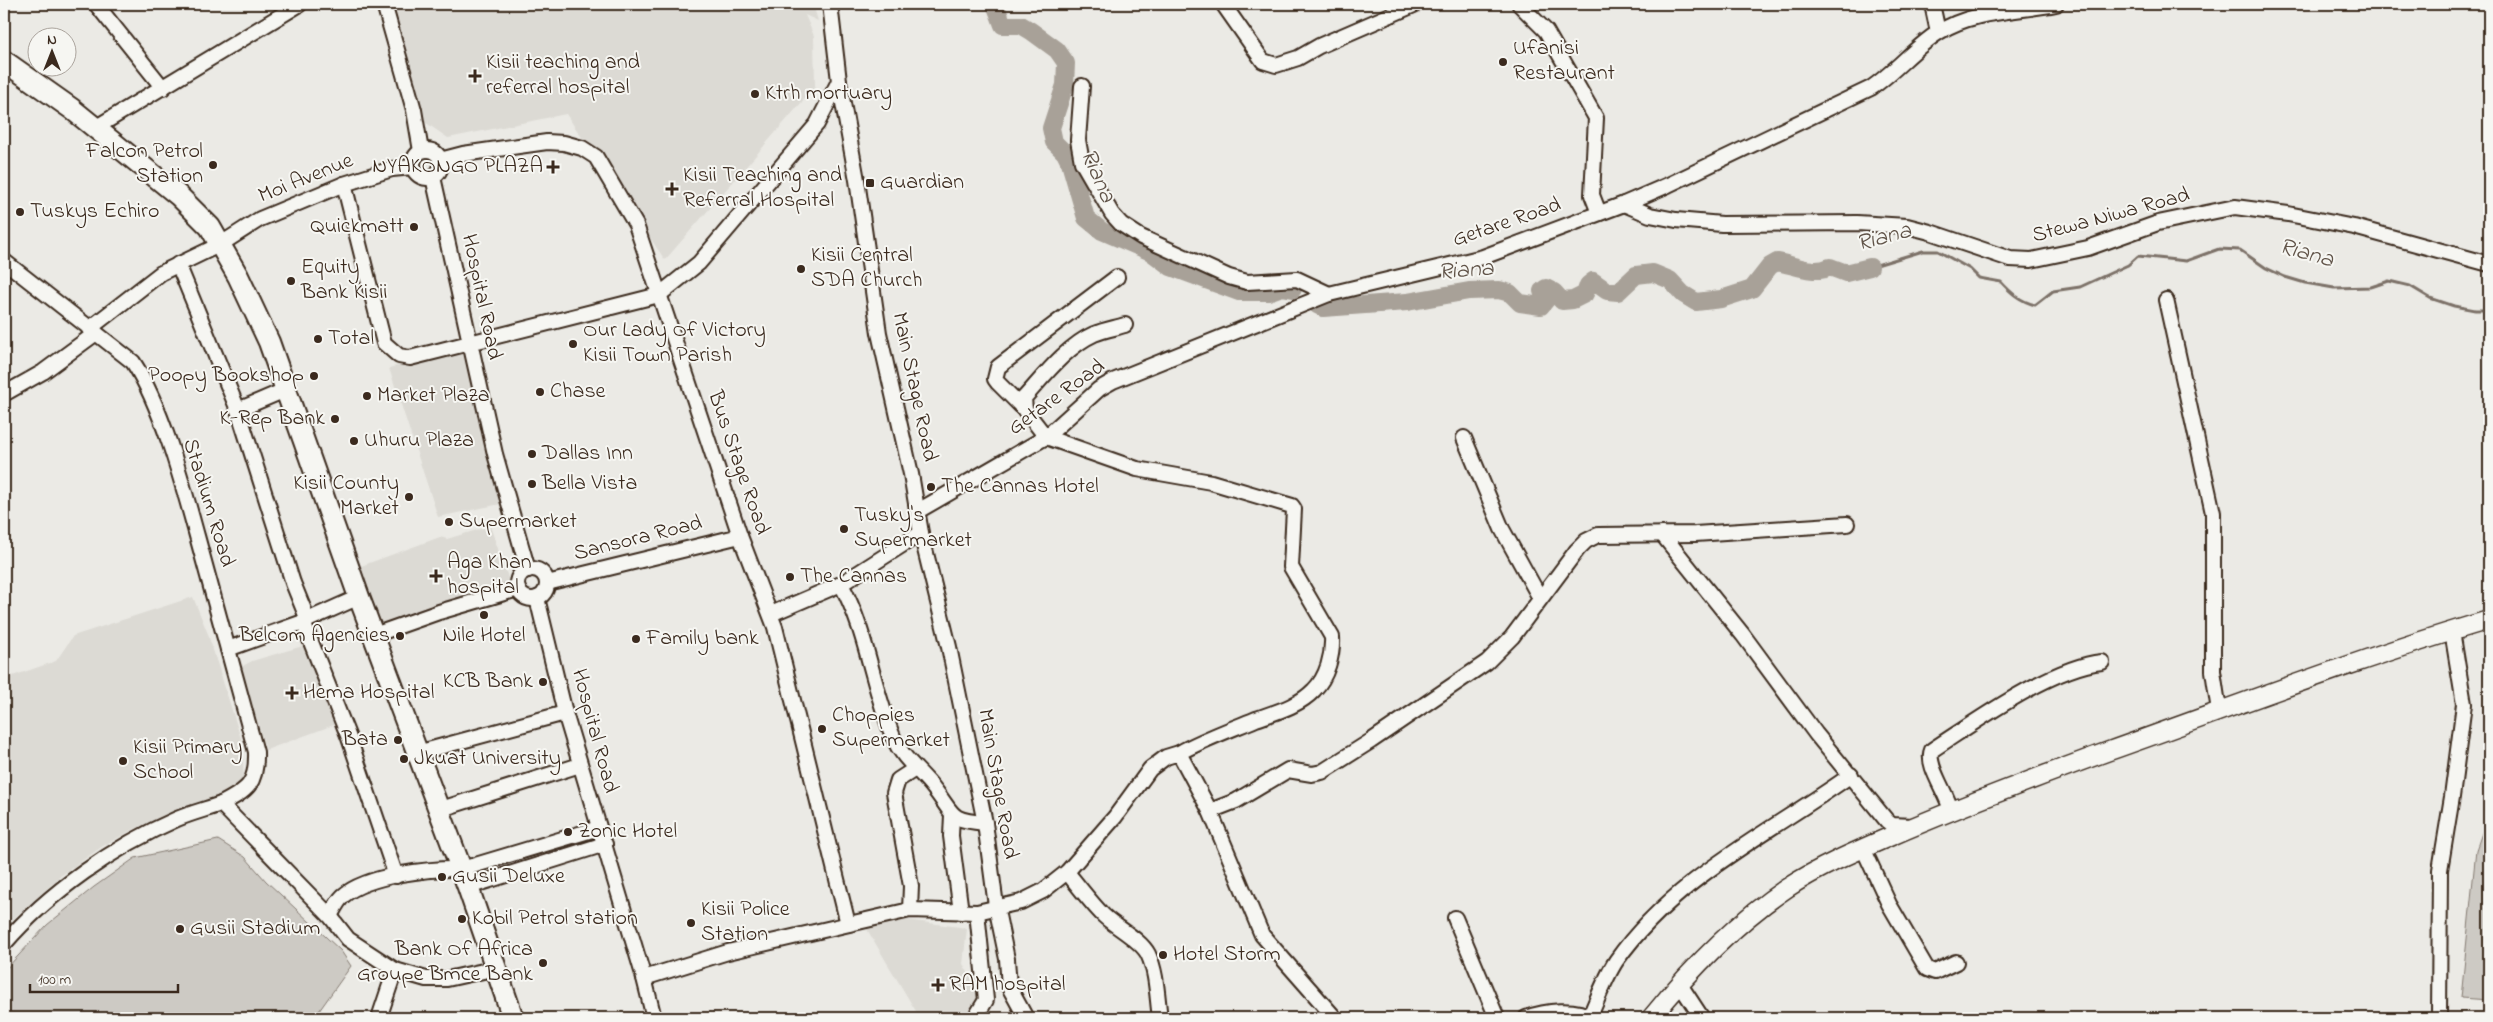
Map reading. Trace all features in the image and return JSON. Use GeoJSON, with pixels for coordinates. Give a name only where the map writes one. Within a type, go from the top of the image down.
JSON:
{"type":"FeatureCollection","features":[{"type":"Feature","properties":{"kind":"highway"},"geometry":{"type":"LineString","coordinates":[[4,61],[95,128],[179,196],[210,227],[221,244],[269,342],[359,597],[438,810],[459,875],[497,968],[513,1018]]}},
{"type":"Feature","properties":{"kind":"main road"},"geometry":{"type":"LineString","coordinates":[[1651,1018],[1679,983],[1760,908],[1788,887],[1828,864],[1913,826],[2019,784],[2339,667],[2489,620]]}},
{"type":"Feature","properties":{"kind":"street"},"geometry":{"type":"LineString","coordinates":[[96,4],[163,88]]}},
{"type":"Feature","properties":{"kind":"street"},"geometry":{"type":"LineString","coordinates":[[95,128],[300,4]]}},
{"type":"Feature","properties":{"kind":"street"},"geometry":{"type":"LineString","coordinates":[[384,4],[414,110],[421,152]]}},
{"type":"Feature","properties":{"kind":"street","name":"Main Stage Road"},"geometry":{"type":"LineString","coordinates":[[830,4],[839,81],[857,180],[879,333],[922,533],[949,647],[985,823],[996,906],[1007,959],[1009,987],[1026,1018]]}},
{"type":"Feature","properties":{"kind":"street"},"geometry":{"type":"LineString","coordinates":[[1223,4],[1263,62],[1276,65],[1298,58],[1416,4]]}},
{"type":"Feature","properties":{"kind":"street"},"geometry":{"type":"LineString","coordinates":[[1519,4],[1546,31],[1596,118],[1592,195],[1598,213]]}},
{"type":"Feature","properties":{"kind":"street"},"geometry":{"type":"LineString","coordinates":[[1932,4],[1938,32]]}},
{"type":"Feature","properties":{"kind":"street","name":"Getare Road"},"geometry":{"type":"LineString","coordinates":[[918,511],[1046,437],[1099,389],[1113,381],[1329,294],[1483,257],[1624,204],[1668,186],[1871,88],[1888,77],[1938,32],[1958,22],[1976,16],[2056,4]]}},
{"type":"Feature","properties":{"kind":"street"},"geometry":{"type":"LineString","coordinates":[[344,184],[384,343],[399,356],[410,358],[659,295],[700,263],[817,124],[839,81]]}},
{"type":"Feature","properties":{"kind":"street"},"geometry":{"type":"LineString","coordinates":[[1082,86],[1078,140],[1082,162],[1112,214],[1121,224],[1141,237],[1229,277],[1247,282],[1297,279],[1329,294]]}},
{"type":"Feature","properties":{"kind":"street","name":"Bus Stage Road"},"geometry":{"type":"LineString","coordinates":[[440,160],[463,154],[546,142],[564,143],[582,148],[596,157],[636,225],[740,536],[771,614],[848,924]]}},
{"type":"Feature","properties":{"kind":"street"},"geometry":{"type":"LineString","coordinates":[[431,151],[440,160],[441,169],[433,177],[421,178],[413,167],[414,158],[421,152],[431,151]]}},
{"type":"Feature","properties":{"kind":"street","name":"Moi Avenue"},"geometry":{"type":"LineString","coordinates":[[4,394],[43,372],[161,273],[221,244],[260,219],[344,184],[392,169],[413,167]]}},
{"type":"Feature","properties":{"kind":"street","name":"Hospital Road"},"geometry":{"type":"LineString","coordinates":[[433,177],[495,454],[528,570]]}},
{"type":"Feature","properties":{"kind":"street","name":"Stewa Niwa Road"},"geometry":{"type":"LineString","coordinates":[[1624,204],[1650,215],[1722,224],[1857,223],[1907,226],[2010,259],[2031,260],[2088,248],[2158,223],[2218,209],[2253,208],[2354,227],[2489,264]]}},
{"type":"Feature","properties":{"kind":"street","name":"Stadium Road"},"geometry":{"type":"LineString","coordinates":[[4,262],[133,362],[141,374],[184,490],[256,752],[257,769],[245,792],[221,804],[180,818],[123,847],[76,879],[16,930],[4,944]]}},
{"type":"Feature","properties":{"kind":"street"},"geometry":{"type":"LineString","coordinates":[[178,264],[238,410],[293,583],[396,876]]}},
{"type":"Feature","properties":{"kind":"street"},"geometry":{"type":"LineString","coordinates":[[644,978],[728,952],[910,910],[977,912],[996,906],[1021,902],[1043,891],[1066,872],[1115,816],[1150,769],[1166,757],[1301,701],[1313,692],[1325,674],[1332,648],[1332,637],[1291,567],[1294,510],[1288,504],[1212,482],[1137,469],[1046,437],[1025,410],[995,379],[998,368],[1117,277]]}},
{"type":"Feature","properties":{"kind":"street"},"geometry":{"type":"LineString","coordinates":[[2166,300],[2213,513],[2213,671],[2219,711]]}},
{"type":"Feature","properties":{"kind":"street"},"geometry":{"type":"LineString","coordinates":[[1025,410],[1024,398],[1079,344],[1094,334],[1125,325]]}},
{"type":"Feature","properties":{"kind":"street"},"geometry":{"type":"LineString","coordinates":[[238,410],[285,390]]}},
{"type":"Feature","properties":{"kind":"street"},"geometry":{"type":"LineString","coordinates":[[1464,438],[1502,529],[1540,598]]}},
{"type":"Feature","properties":{"kind":"street"},"geometry":{"type":"LineString","coordinates":[[1210,810],[1236,801],[1288,770],[1312,774],[1322,772],[1371,741],[1501,649],[1577,550],[1586,541],[1598,535],[1695,534],[1847,524]]}},
{"type":"Feature","properties":{"kind":"street"},"geometry":{"type":"LineString","coordinates":[[771,614],[841,584],[922,533]]}},
{"type":"Feature","properties":{"kind":"street"},"geometry":{"type":"LineString","coordinates":[[1662,534],[1743,635],[1816,734],[1892,825],[1913,826]]}},
{"type":"Feature","properties":{"kind":"street","name":"Sansora Road"},"geometry":{"type":"LineString","coordinates":[[546,583],[740,536]]}},
{"type":"Feature","properties":{"kind":"street"},"geometry":{"type":"LineString","coordinates":[[528,570],[540,572],[546,583],[544,592],[536,598],[524,597],[518,589],[518,579],[528,570]]}},
{"type":"Feature","properties":{"kind":"street"},"geometry":{"type":"LineString","coordinates":[[841,584],[861,629],[877,690],[895,741],[915,769],[935,790],[952,815],[961,821],[985,823]]}},
{"type":"Feature","properties":{"kind":"street"},"geometry":{"type":"LineString","coordinates":[[374,635],[439,612],[518,589]]}},
{"type":"Feature","properties":{"kind":"street"},"geometry":{"type":"LineString","coordinates":[[228,649],[306,621],[359,597]]}},
{"type":"Feature","properties":{"kind":"street","name":"Hospital Road"},"geometry":{"type":"LineString","coordinates":[[536,598],[565,713],[605,844],[654,1018]]}},
{"type":"Feature","properties":{"kind":"street"},"geometry":{"type":"LineString","coordinates":[[2440,1018],[2440,870],[2452,798],[2464,704],[2452,631]]}},
{"type":"Feature","properties":{"kind":"street"},"geometry":{"type":"LineString","coordinates":[[1951,811],[1931,764],[1929,756],[1932,750],[1987,714],[2037,686],[2083,664],[2102,662]]}},
{"type":"Feature","properties":{"kind":"street"},"geometry":{"type":"LineString","coordinates":[[417,753],[565,713]]}},
{"type":"Feature","properties":{"kind":"street"},"geometry":{"type":"LineString","coordinates":[[1179,753],[1210,810],[1262,935],[1335,1018]]}},
{"type":"Feature","properties":{"kind":"street"},"geometry":{"type":"LineString","coordinates":[[438,810],[580,766]]}},
{"type":"Feature","properties":{"kind":"street"},"geometry":{"type":"LineString","coordinates":[[910,910],[911,886],[894,793],[898,780],[915,769]]}},
{"type":"Feature","properties":{"kind":"street"},"geometry":{"type":"LineString","coordinates":[[1526,1018],[1554,1012],[1591,1017],[1615,963],[1637,933],[1655,914],[1722,859],[1814,801],[1851,774]]}},
{"type":"Feature","properties":{"kind":"street"},"geometry":{"type":"LineString","coordinates":[[221,804],[330,916],[348,938],[395,970],[426,979],[447,979],[497,968]]}},
{"type":"Feature","properties":{"kind":"street"},"geometry":{"type":"LineString","coordinates":[[952,815],[951,836],[961,912]]}},
{"type":"Feature","properties":{"kind":"street"},"geometry":{"type":"LineString","coordinates":[[459,875],[599,828]]}},
{"type":"Feature","properties":{"kind":"street"},"geometry":{"type":"LineString","coordinates":[[330,916],[344,896],[360,886],[396,876],[459,875],[605,844]]}},
{"type":"Feature","properties":{"kind":"street"},"geometry":{"type":"LineString","coordinates":[[1863,848],[1889,904],[1928,969],[1935,972],[1956,962]]}},
{"type":"Feature","properties":{"kind":"street"},"geometry":{"type":"LineString","coordinates":[[1066,872],[1103,915],[1124,933],[1139,942],[1147,952],[1152,966],[1160,1018]]}},
{"type":"Feature","properties":{"kind":"street"},"geometry":{"type":"LineString","coordinates":[[975,1018],[986,1000],[977,912]]}},
{"type":"Feature","properties":{"kind":"street"},"geometry":{"type":"LineString","coordinates":[[1455,918],[1497,1018]]}},
{"type":"Feature","properties":{"kind":"street"},"geometry":{"type":"LineString","coordinates":[[380,1018],[395,970]]}},
{"type":"Feature","properties":{"kind":"street"},"geometry":{"type":"LineString","coordinates":[[1679,983],[1702,1018]]}},
{"type":"Feature","properties":{"kind":"shaded area","name":"Kisii Teaching and Referral Hospital"},"geometry":{"type":"Polygon","coordinates":[[[392,4],[813,4],[818,21],[805,15],[814,36],[815,87],[665,260],[566,114],[448,138],[419,118],[392,4]]]}},
{"type":"Feature","properties":{"kind":"shaded area"},"geometry":{"type":"Polygon","coordinates":[[[466,347],[510,502],[438,517],[389,368],[466,347]]]}},
{"type":"Feature","properties":{"kind":"shaded area","name":"Aga Khan hospital"},"geometry":{"type":"Polygon","coordinates":[[[490,526],[511,586],[382,626],[361,566],[440,537],[447,539],[490,526]]]}},
{"type":"Feature","properties":{"kind":"shaded area","name":"Kisii Primary School"},"geometry":{"type":"Polygon","coordinates":[[[193,597],[208,634],[242,742],[244,781],[224,797],[134,829],[103,846],[62,875],[4,927],[4,679],[56,661],[73,636],[193,597]]]}},
{"type":"Feature","properties":{"kind":"shaded area","name":"Hema Hospital"},"geometry":{"type":"Polygon","coordinates":[[[313,643],[347,720],[266,750],[241,667],[252,661],[313,643]]]}},
{"type":"Feature","properties":{"kind":"shaded area"},"geometry":{"type":"Polygon","coordinates":[[[2489,813],[2489,1000],[2461,998],[2476,850],[2489,813]]]}},
{"type":"Feature","properties":{"kind":"shaded area","name":"Gusii Stadium"},"geometry":{"type":"Polygon","coordinates":[[[218,840],[245,857],[266,881],[341,951],[351,966],[314,1018],[4,1018],[4,971],[47,925],[94,887],[135,858],[218,840]]]}},
{"type":"Feature","properties":{"kind":"shaded area","name":"RAM hospital"},"geometry":{"type":"Polygon","coordinates":[[[892,918],[967,928],[963,964],[988,1005],[964,1018],[920,1018],[865,926],[892,918]]]}},
{"type":"Feature","properties":{"kind":"waterway","name":"Riana"},"geometry":{"type":"LineString","coordinates":[[995,4],[1003,25],[1021,25],[1031,31],[1057,50],[1066,63],[1065,85],[1051,128],[1054,142],[1065,153],[1070,163],[1086,218],[1102,231],[1151,252],[1171,267],[1239,292],[1268,292],[1282,287],[1293,289]]}},
{"type":"Feature","properties":{"kind":"waterway","name":"Riana"},"geometry":{"type":"LineString","coordinates":[[1870,267],[1923,251],[1938,251],[1970,269],[1979,278],[2001,282],[2016,296],[2035,305],[2053,291],[2080,287],[2128,265],[2138,256],[2186,261],[2219,249],[2240,250],[2266,268],[2285,277],[2305,283],[2334,288],[2371,287],[2389,281],[2410,286],[2430,298],[2454,306],[2475,310],[2489,310]]}},
{"type":"Feature","properties":{"kind":"waterway","name":"Riana"},"geometry":{"type":"LineString","coordinates":[[1317,305],[1323,308],[1407,302],[1469,291],[1499,290],[1510,293],[1520,303],[1541,306],[1546,300],[1542,291],[1546,288],[1554,292],[1562,301],[1573,300],[1585,294],[1588,285],[1593,281],[1607,291],[1618,292],[1636,275],[1653,273],[1670,280],[1683,294],[1696,302],[1721,299],[1752,289],[1770,266],[1777,262],[1811,270],[1830,267],[1846,273],[1870,267]]}},
{"type":"Feature","properties":{"kind":"place","name":"Ufanisi Restaurant"},"geometry":{"type":"Point","coordinates":[1503,62]}},
{"type":"Feature","properties":{"kind":"place","name":"Kisii teaching and referral hospital"},"geometry":{"type":"Point","coordinates":[475,76]}},
{"type":"Feature","properties":{"kind":"place","name":"Ktrh mortuary"},"geometry":{"type":"Point","coordinates":[755,94]}},
{"type":"Feature","properties":{"kind":"place","name":"Falcon Petrol Station"},"geometry":{"type":"Point","coordinates":[213,165]}},
{"type":"Feature","properties":{"kind":"place","name":"NYAKONGO PLAZA"},"geometry":{"type":"Point","coordinates":[553,167]}},
{"type":"Feature","properties":{"kind":"place","name":"Guardian"},"geometry":{"type":"Point","coordinates":[870,183]}},
{"type":"Feature","properties":{"kind":"place","name":"Kisii Teaching and Referral Hospital"},"geometry":{"type":"Point","coordinates":[672,189]}},
{"type":"Feature","properties":{"kind":"place","name":"Tuskys Echiro"},"geometry":{"type":"Point","coordinates":[20,212]}},
{"type":"Feature","properties":{"kind":"place","name":"Quickmatt"},"geometry":{"type":"Point","coordinates":[414,227]}},
{"type":"Feature","properties":{"kind":"place","name":"Kisii Central SDA Church"},"geometry":{"type":"Point","coordinates":[801,269]}},
{"type":"Feature","properties":{"kind":"place","name":"Equity Bank Kisii"},"geometry":{"type":"Point","coordinates":[291,281]}},
{"type":"Feature","properties":{"kind":"place","name":"Total"},"geometry":{"type":"Point","coordinates":[318,339]}},
{"type":"Feature","properties":{"kind":"place","name":"Our Lady Of Victory Kisii Town Parish"},"geometry":{"type":"Point","coordinates":[573,344]}},
{"type":"Feature","properties":{"kind":"place","name":"Poopy Bookshop"},"geometry":{"type":"Point","coordinates":[314,376]}},
{"type":"Feature","properties":{"kind":"place","name":"Chase"},"geometry":{"type":"Point","coordinates":[540,392]}},
{"type":"Feature","properties":{"kind":"place","name":"Market Plaza"},"geometry":{"type":"Point","coordinates":[367,396]}},
{"type":"Feature","properties":{"kind":"place","name":"K-Rep Bank"},"geometry":{"type":"Point","coordinates":[335,419]}},
{"type":"Feature","properties":{"kind":"place","name":"Uhuru Plaza"},"geometry":{"type":"Point","coordinates":[354,441]}},
{"type":"Feature","properties":{"kind":"place","name":"Dallas Inn"},"geometry":{"type":"Point","coordinates":[532,454]}},
{"type":"Feature","properties":{"kind":"place","name":"Bella Vista"},"geometry":{"type":"Point","coordinates":[532,484]}},
{"type":"Feature","properties":{"kind":"place","name":"The Cannas Hotel"},"geometry":{"type":"Point","coordinates":[931,487]}},
{"type":"Feature","properties":{"kind":"place","name":"Kisii County Market"},"geometry":{"type":"Point","coordinates":[409,497]}},
{"type":"Feature","properties":{"kind":"place","name":"Supermarket"},"geometry":{"type":"Point","coordinates":[449,522]}},
{"type":"Feature","properties":{"kind":"place","name":"Tusky's Supermarket"},"geometry":{"type":"Point","coordinates":[844,529]}},
{"type":"Feature","properties":{"kind":"place","name":"Aga Khan hospital"},"geometry":{"type":"Point","coordinates":[436,576]}},
{"type":"Feature","properties":{"kind":"place","name":"The Cannas"},"geometry":{"type":"Point","coordinates":[790,577]}},
{"type":"Feature","properties":{"kind":"place","name":"Nile Hotel"},"geometry":{"type":"Point","coordinates":[484,615]}},
{"type":"Feature","properties":{"kind":"place","name":"Belcom Agencies"},"geometry":{"type":"Point","coordinates":[400,636]}},
{"type":"Feature","properties":{"kind":"place","name":"Family bank"},"geometry":{"type":"Point","coordinates":[636,639]}},
{"type":"Feature","properties":{"kind":"place","name":"KCB Bank"},"geometry":{"type":"Point","coordinates":[543,682]}},
{"type":"Feature","properties":{"kind":"place","name":"Hema Hospital"},"geometry":{"type":"Point","coordinates":[292,693]}},
{"type":"Feature","properties":{"kind":"place","name":"Choppies Supermarket"},"geometry":{"type":"Point","coordinates":[822,729]}},
{"type":"Feature","properties":{"kind":"place","name":"Bata"},"geometry":{"type":"Point","coordinates":[398,740]}},
{"type":"Feature","properties":{"kind":"place","name":"Jkuat University"},"geometry":{"type":"Point","coordinates":[404,759]}},
{"type":"Feature","properties":{"kind":"place","name":"Kisii Primary School"},"geometry":{"type":"Point","coordinates":[123,761]}},
{"type":"Feature","properties":{"kind":"place","name":"Zonic Hotel"},"geometry":{"type":"Point","coordinates":[568,832]}},
{"type":"Feature","properties":{"kind":"place","name":"Gusii Deluxe"},"geometry":{"type":"Point","coordinates":[442,877]}},
{"type":"Feature","properties":{"kind":"place","name":"Kobil Petrol station"},"geometry":{"type":"Point","coordinates":[462,919]}},
{"type":"Feature","properties":{"kind":"place","name":"Kisii Police Station"},"geometry":{"type":"Point","coordinates":[691,923]}},
{"type":"Feature","properties":{"kind":"place","name":"Gusii Stadium"},"geometry":{"type":"Point","coordinates":[180,929]}},
{"type":"Feature","properties":{"kind":"place","name":"Hotel Storm"},"geometry":{"type":"Point","coordinates":[1163,955]}},
{"type":"Feature","properties":{"kind":"place","name":"Bank Of Africa Groupe Bmce Bank"},"geometry":{"type":"Point","coordinates":[543,963]}},
{"type":"Feature","properties":{"kind":"place","name":"RAM hospital"},"geometry":{"type":"Point","coordinates":[938,985]}}]}
